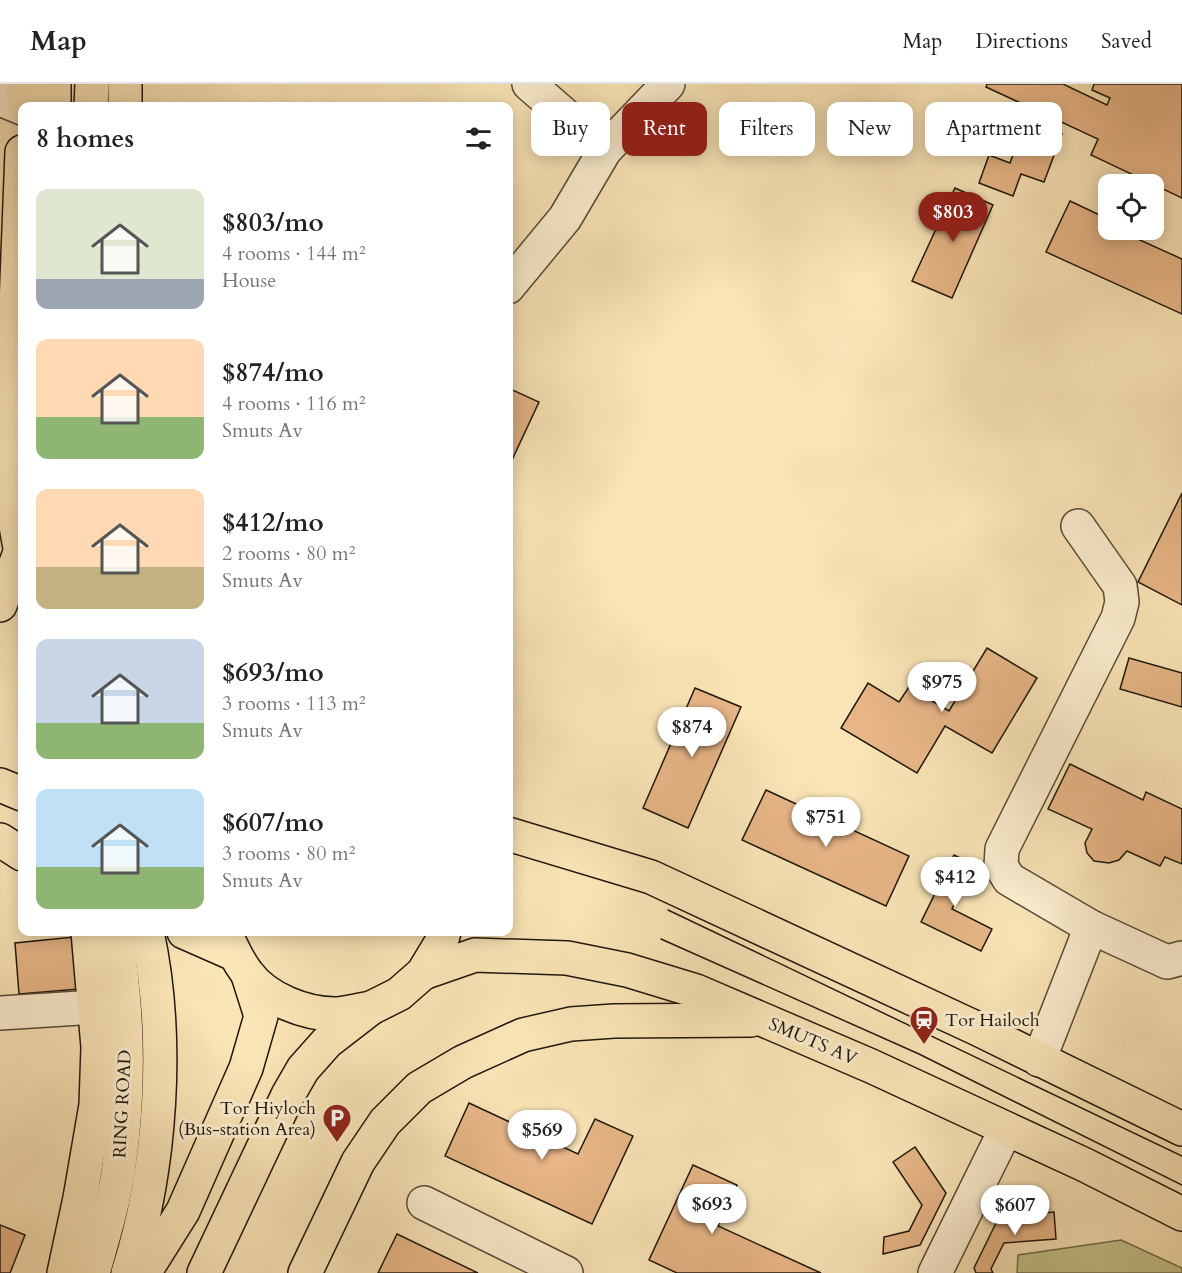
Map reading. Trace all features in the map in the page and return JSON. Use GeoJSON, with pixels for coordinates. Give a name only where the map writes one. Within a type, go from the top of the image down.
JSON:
{"type":"FeatureCollection","features":[{"type":"Feature","properties":{"kind":"main road"},"geometry":{"type":"LineString","coordinates":[[23,84],[23,102]]}},
{"type":"Feature","properties":{"kind":"main road"},"geometry":{"type":"LineString","coordinates":[[54,84],[54,102]]}},
{"type":"Feature","properties":{"kind":"main road"},"geometry":{"type":"LineString","coordinates":[[91,102],[92,84]]}},
{"type":"Feature","properties":{"kind":"main road"},"geometry":{"type":"LineString","coordinates":[[125,84],[125,102]]}},
{"type":"Feature","properties":{"kind":"main road"},"geometry":{"type":"LineString","coordinates":[[18,255],[11,435],[13,508],[18,534]]}},
{"type":"Feature","properties":{"kind":"main road"},"geometry":{"type":"LineString","coordinates":[[0,605],[18,563]]}},
{"type":"Feature","properties":{"kind":"main road"},"geometry":{"type":"LineString","coordinates":[[0,785],[18,792]]}},
{"type":"Feature","properties":{"kind":"main road"},"geometry":{"type":"LineString","coordinates":[[513,836],[651,877],[957,1019],[1182,1129]]}},
{"type":"Feature","properties":{"kind":"main road"},"geometry":{"type":"LineString","coordinates":[[0,840],[18,851]]}},
{"type":"Feature","properties":{"kind":"main road"},"geometry":{"type":"LineString","coordinates":[[64,1273],[96,1105],[98,1047],[88,936]]}},
{"type":"Feature","properties":{"kind":"main road","name":"RING ROAD"},"geometry":{"type":"LineString","coordinates":[[93,1273],[119,1166],[124,1103],[126,1041],[115,936]]}},
{"type":"Feature","properties":{"kind":"main road","name":"RING ROAD"},"geometry":{"type":"LineString","coordinates":[[128,1273],[146,1196],[155,1136],[157,1102],[159,1026],[156,987],[148,936]]}},
{"type":"Feature","properties":{"kind":"main road"},"geometry":{"type":"LineString","coordinates":[[193,936],[236,954],[274,997],[305,1010],[338,1014],[371,1008]]}},
{"type":"Feature","properties":{"kind":"main road"},"geometry":{"type":"LineString","coordinates":[[204,1273],[288,1095],[303,1069],[327,1042],[371,1008],[399,994],[423,973],[443,936]]}},
{"type":"Feature","properties":{"kind":"main road"},"geometry":{"type":"LineString","coordinates":[[144,1273],[183,1211],[246,1068],[261,1016],[236,954]]}},
{"type":"Feature","properties":{"kind":"main road","name":"SMUTS AV"},"geometry":{"type":"LineString","coordinates":[[423,973],[475,955],[579,960],[627,970],[696,992],[871,1066],[1006,1128],[1182,1214]]}},
{"type":"Feature","properties":{"kind":"main road"},"geometry":{"type":"LineString","coordinates":[[305,1273],[358,1162],[385,1122],[418,1088],[463,1062],[523,1035],[571,1024],[615,1021],[762,1019]]}},
{"type":"Feature","properties":{"kind":"street"},"geometry":{"type":"LineString","coordinates":[[529,84],[550,102]]}},
{"type":"Feature","properties":{"kind":"street"},"geometry":{"type":"LineString","coordinates":[[610,145],[668,84]]}},
{"type":"Feature","properties":{"kind":"street"},"geometry":{"type":"LineString","coordinates":[[0,99],[18,105]]}},
{"type":"Feature","properties":{"kind":"street"},"geometry":{"type":"LineString","coordinates":[[513,281],[565,218],[601,156]]}},
{"type":"Feature","properties":{"kind":"street"},"geometry":{"type":"LineString","coordinates":[[1078,526],[1120,586],[1122,603],[1118,618],[1002,849],[1001,866],[1009,879],[1091,927],[1167,962],[1182,958]]}},
{"type":"Feature","properties":{"kind":"street"},"geometry":{"type":"LineString","coordinates":[[1039,1060],[1091,927]]}},
{"type":"Feature","properties":{"kind":"street"},"geometry":{"type":"LineString","coordinates":[[0,1013],[96,1007]]}},
{"type":"Feature","properties":{"kind":"street"},"geometry":{"type":"LineString","coordinates":[[935,1273],[1006,1128]]}},
{"type":"Feature","properties":{"kind":"street"},"geometry":{"type":"LineString","coordinates":[[424,1203],[566,1273]]}},
{"type":"Feature","properties":{"kind":"shaded area"},"geometry":{"type":"Polygon","coordinates":[[[1121,1240],[1182,1268],[1182,1273],[1017,1273],[1018,1255],[1121,1240]]]}},
{"type":"Feature","properties":{"kind":"building"},"geometry":{"type":"Polygon","coordinates":[[[987,84],[1063,84],[1107,105],[1110,98],[1092,90],[1094,84],[1182,84],[1182,198],[1164,189],[1164,174],[1131,174],[1091,155],[1098,139],[1062,122],[1062,102],[1018,102],[986,87],[987,84]]]}},
{"type":"Feature","properties":{"kind":"building"},"geometry":{"type":"Polygon","coordinates":[[[989,156],[1010,163],[1012,156],[1054,156],[1044,182],[1021,174],[1013,196],[979,183],[989,156]]]}},
{"type":"Feature","properties":{"kind":"building"},"geometry":{"type":"Polygon","coordinates":[[[955,188],[993,205],[952,298],[912,281],[955,188]]]}},
{"type":"Feature","properties":{"kind":"building"},"geometry":{"type":"Polygon","coordinates":[[[1070,201],[1098,214],[1098,240],[1140,240],[1182,259],[1182,314],[1046,252],[1070,201]]]}},
{"type":"Feature","properties":{"kind":"building"},"geometry":{"type":"Polygon","coordinates":[[[513,390],[539,402],[513,458],[513,390]]]}},
{"type":"Feature","properties":{"kind":"building"},"geometry":{"type":"Polygon","coordinates":[[[1182,493],[1182,605],[1138,582],[1182,493]]]}},
{"type":"Feature","properties":{"kind":"building"},"geometry":{"type":"Polygon","coordinates":[[[987,648],[1037,678],[992,753],[945,726],[917,773],[841,728],[868,683],[899,702],[909,687],[949,711],[987,648]]]}},
{"type":"Feature","properties":{"kind":"building"},"geometry":{"type":"Polygon","coordinates":[[[1129,658],[1182,673],[1182,707],[1120,689],[1129,658]]]}},
{"type":"Feature","properties":{"kind":"building"},"geometry":{"type":"Polygon","coordinates":[[[695,688],[741,707],[688,828],[643,808],[695,688]]]}},
{"type":"Feature","properties":{"kind":"building"},"geometry":{"type":"Polygon","coordinates":[[[1070,764],[1143,800],[1146,792],[1182,809],[1182,864],[1165,857],[1160,866],[1127,851],[1119,860],[1109,863],[1094,861],[1087,853],[1085,843],[1092,829],[1048,809],[1070,764]]]}},
{"type":"Feature","properties":{"kind":"building"},"geometry":{"type":"Polygon","coordinates":[[[766,790],[909,856],[886,906],[742,840],[766,790]]]}},
{"type":"Feature","properties":{"kind":"building"},"geometry":{"type":"Polygon","coordinates":[[[954,855],[974,865],[952,909],[992,929],[981,951],[921,922],[954,855]]]}},
{"type":"Feature","properties":{"kind":"building"},"geometry":{"type":"Polygon","coordinates":[[[74,937],[79,989],[19,994],[15,943],[74,937]]]}},
{"type":"Feature","properties":{"kind":"building"},"geometry":{"type":"Polygon","coordinates":[[[469,1103],[578,1154],[595,1119],[633,1136],[592,1224],[445,1156],[469,1103]]]}},
{"type":"Feature","properties":{"kind":"building"},"geometry":{"type":"Polygon","coordinates":[[[915,1147],[946,1193],[920,1245],[883,1254],[884,1237],[909,1231],[922,1205],[893,1162],[915,1147]]]}},
{"type":"Feature","properties":{"kind":"building"},"geometry":{"type":"Polygon","coordinates":[[[693,1165],[737,1185],[718,1226],[821,1273],[677,1273],[649,1260],[693,1165]]]}},
{"type":"Feature","properties":{"kind":"building"},"geometry":{"type":"Polygon","coordinates":[[[1054,1212],[1056,1239],[1004,1243],[991,1269],[993,1273],[976,1273],[974,1268],[999,1217],[1054,1212]]]}},
{"type":"Feature","properties":{"kind":"building"},"geometry":{"type":"Polygon","coordinates":[[[0,1225],[25,1235],[10,1273],[0,1273],[0,1225]]]}},
{"type":"Feature","properties":{"kind":"building"},"geometry":{"type":"Polygon","coordinates":[[[397,1234],[478,1273],[378,1273],[397,1234]]]}},
{"type":"Feature","properties":{"kind":"tram line"},"geometry":{"type":"LineString","coordinates":[[668,910],[1182,1156]]}},
{"type":"Feature","properties":{"kind":"tram line"},"geometry":{"type":"LineString","coordinates":[[661,939],[919,1054],[1182,1185]]}},
{"type":"Feature","properties":{"kind":"place","name":"Tor Hailoch"},"geometry":{"type":"Point","coordinates":[924,1046]}},
{"type":"Feature","properties":{"kind":"place","name":"Tor Hiyloch (Bus-station Area)"},"geometry":{"type":"Point","coordinates":[337,1144]}}]}
